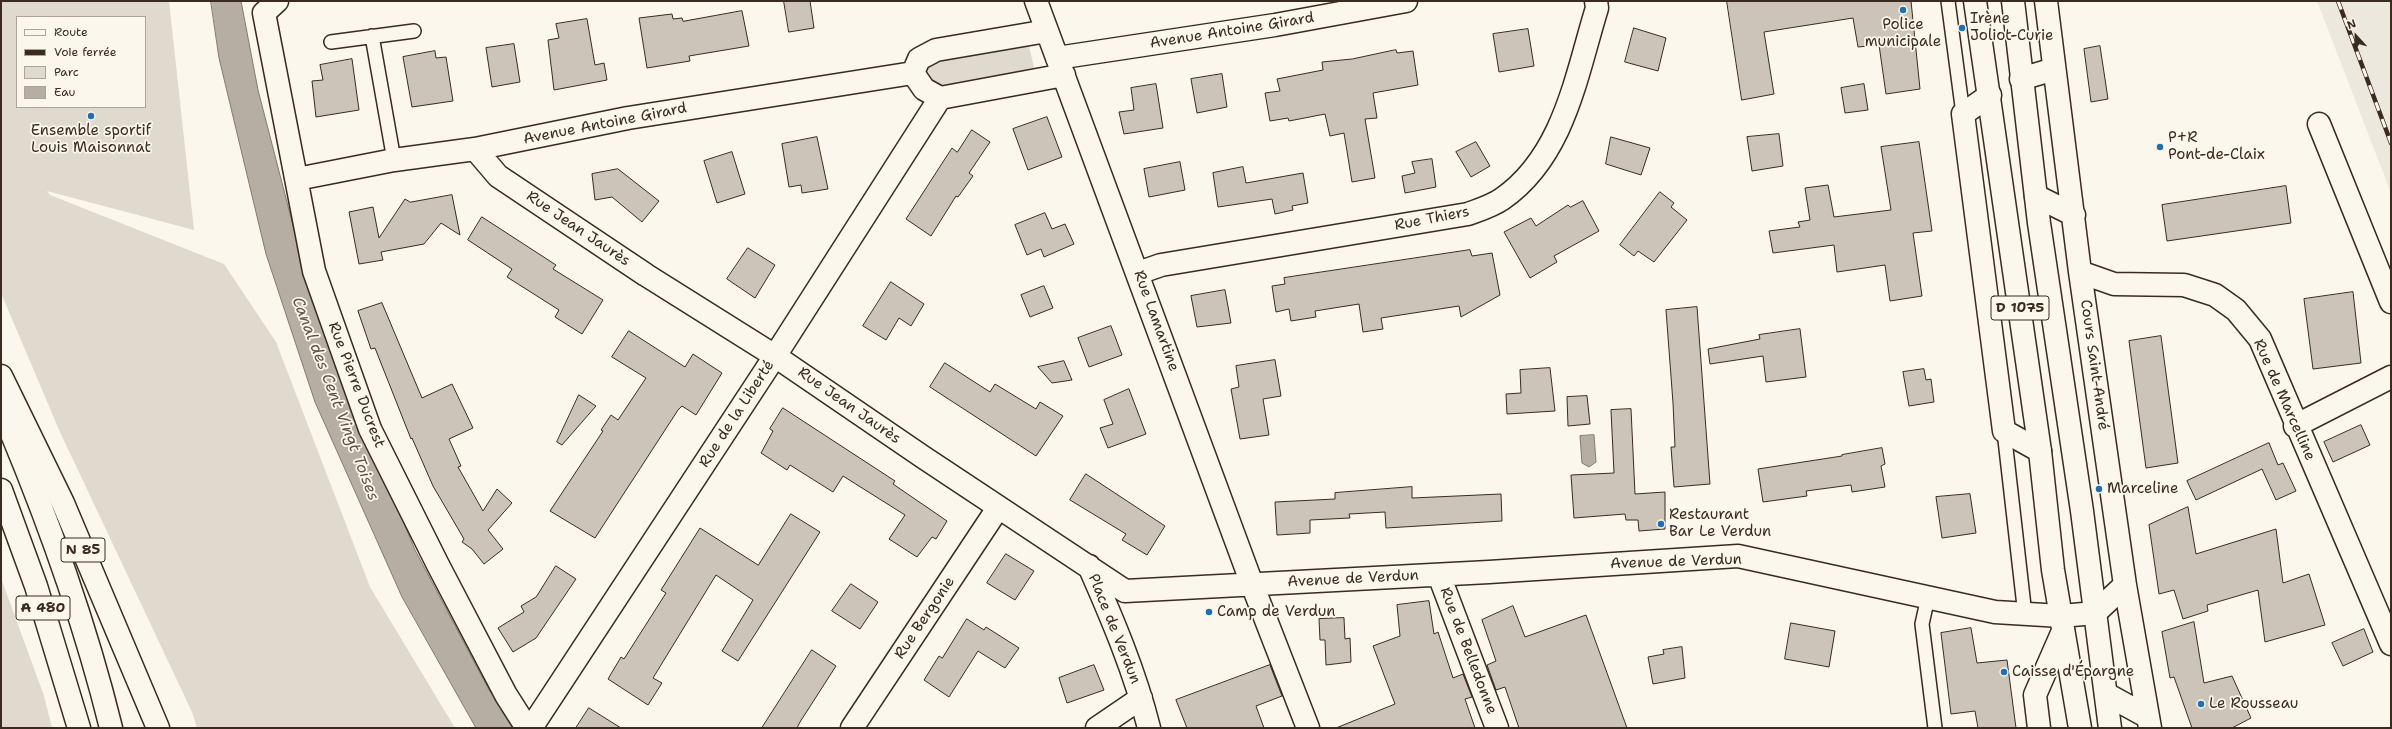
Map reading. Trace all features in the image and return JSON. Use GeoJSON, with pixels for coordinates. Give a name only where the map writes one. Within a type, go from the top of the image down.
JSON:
{"type":"FeatureCollection","features":[{"type":"Feature","properties":{"kind":"main road","name":"Rue Lamartine"},"geometry":{"type":"LineString","coordinates":[[1036,1],[1252,584],[1308,728]]}},
{"type":"Feature","properties":{"kind":"main road","name":"Avenue Antoine Girard"},"geometry":{"type":"LineString","coordinates":[[940,98],[1061,66],[1406,1]]}},
{"type":"Feature","properties":{"kind":"main road","name":"Rue Thiers"},"geometry":{"type":"LineString","coordinates":[[1138,273],[1161,265],[1468,214],[1501,200],[1526,179],[1550,146],[1565,116],[1597,8],[1596,1]]}},
{"type":"Feature","properties":{"kind":"main road","name":"D 1075"},"geometry":{"type":"LineString","coordinates":[[1975,1],[1990,95],[2040,451],[2050,543],[2080,728]]}},
{"type":"Feature","properties":{"kind":"main road","name":"D 1075"},"geometry":{"type":"LineString","coordinates":[[2012,1],[2036,196],[2082,511],[2110,728]]}},
{"type":"Feature","properties":{"kind":"main road","name":"Cours Saint-André"},"geometry":{"type":"LineString","coordinates":[[2046,1],[2080,272],[2124,585],[2149,722]]}},
{"type":"Feature","properties":{"kind":"main road","name":"Rue Pierre Ducrest"},"geometry":{"type":"LineString","coordinates":[[271,7],[297,178],[314,271],[370,429],[438,566],[506,695],[527,728]]}},
{"type":"Feature","properties":{"kind":"main road"},"geometry":{"type":"LineString","coordinates":[[940,98],[924,89],[913,73],[919,59],[936,50],[1047,31]]}},
{"type":"Feature","properties":{"kind":"main road"},"geometry":{"type":"LineString","coordinates":[[2021,79],[2054,69]]}},
{"type":"Feature","properties":{"kind":"main road","name":"Avenue Antoine Girard"},"geometry":{"type":"LineString","coordinates":[[297,178],[394,160],[475,150],[628,118],[913,73]]}},
{"type":"Feature","properties":{"kind":"main road"},"geometry":{"type":"LineString","coordinates":[[1990,95],[1963,114],[2004,431],[2040,451]]}},
{"type":"Feature","properties":{"kind":"main road","name":"Rue de la Liberté"},"geometry":{"type":"LineString","coordinates":[[532,728],[776,356],[940,98]]}},
{"type":"Feature","properties":{"kind":"main road"},"geometry":{"type":"LineString","coordinates":[[2319,124],[2391,302]]}},
{"type":"Feature","properties":{"kind":"main road","name":"Rue Jean Jaurès"},"geometry":{"type":"LineString","coordinates":[[475,150],[498,176],[646,275],[776,356],[998,508],[1088,565]]}},
{"type":"Feature","properties":{"kind":"main road"},"geometry":{"type":"LineString","coordinates":[[2036,196],[2074,215]]}},
{"type":"Feature","properties":{"kind":"main road","name":"Rue de Marcelline"},"geometry":{"type":"LineString","coordinates":[[2080,272],[2114,284],[2184,285],[2215,295],[2236,310],[2260,338],[2295,426],[2391,644]]}},
{"type":"Feature","properties":{"kind":"main road","name":"N 85"},"geometry":{"type":"LineString","coordinates":[[1,376],[63,503],[158,728]]}},
{"type":"Feature","properties":{"kind":"main road"},"geometry":{"type":"LineString","coordinates":[[2295,426],[2391,377]]}},
{"type":"Feature","properties":{"kind":"main road","name":"A 480"},"geometry":{"type":"LineString","coordinates":[[1,408],[73,597],[100,682],[111,728]]}},
{"type":"Feature","properties":{"kind":"main road","name":"A 480"},"geometry":{"type":"LineString","coordinates":[[1,490],[36,586],[79,728]]}},
{"type":"Feature","properties":{"kind":"main road","name":"Rue Bergonie"},"geometry":{"type":"LineString","coordinates":[[852,728],[998,508]]}},
{"type":"Feature","properties":{"kind":"main road","name":"Avenue de Verdun"},"geometry":{"type":"LineString","coordinates":[[1252,584],[1439,575],[1738,556],[1995,612],[2025,614],[2062,623],[2095,613]]}},
{"type":"Feature","properties":{"kind":"main road","name":"Place de Verdun"},"geometry":{"type":"LineString","coordinates":[[1088,565],[1125,591],[1252,584]]}},
{"type":"Feature","properties":{"kind":"main road","name":"Place de Verdun"},"geometry":{"type":"LineString","coordinates":[[1088,565],[1108,610],[1142,698],[1149,728]]}},
{"type":"Feature","properties":{"kind":"main road","name":"Rue de Belledonne"},"geometry":{"type":"LineString","coordinates":[[1439,575],[1497,728]]}},
{"type":"Feature","properties":{"kind":"main road"},"geometry":{"type":"LineString","coordinates":[[2095,613],[2124,585]]}},
{"type":"Feature","properties":{"kind":"main road"},"geometry":{"type":"LineString","coordinates":[[2039,728],[2035,695],[2062,623]]}},
{"type":"Feature","properties":{"kind":"main road"},"geometry":{"type":"LineString","coordinates":[[2106,694],[2149,722]]}},
{"type":"Feature","properties":{"kind":"main road"},"geometry":{"type":"LineString","coordinates":[[1097,728],[1142,698]]}},
{"type":"Feature","properties":{"kind":"lane"},"geometry":{"type":"LineString","coordinates":[[1948,1],[1963,114]]}},
{"type":"Feature","properties":{"kind":"lane"},"geometry":{"type":"LineString","coordinates":[[331,42],[414,30]]}},
{"type":"Feature","properties":{"kind":"lane"},"geometry":{"type":"LineString","coordinates":[[372,36],[394,160]]}},
{"type":"Feature","properties":{"kind":"lane"},"geometry":{"type":"LineString","coordinates":[[2004,431],[2025,614]]}},
{"type":"Feature","properties":{"kind":"lane"},"geometry":{"type":"LineString","coordinates":[[1928,597],[1922,624],[1935,728]]}},
{"type":"Feature","properties":{"kind":"shaded area"},"geometry":{"type":"Polygon","coordinates":[[[2317,1],[2391,1],[2391,193],[2317,1]]]}},
{"type":"Feature","properties":{"kind":"green space"},"geometry":{"type":"Polygon","coordinates":[[[1,1],[169,1],[194,230],[47,191],[50,195],[224,264],[276,342],[370,587],[455,728],[197,728],[192,712],[60,432],[1,293],[1,1]]]}},
{"type":"Feature","properties":{"kind":"green space"},"geometry":{"type":"Polygon","coordinates":[[[1028,42],[1036,76],[942,92],[924,74],[932,58],[1028,42]]]}},
{"type":"Feature","properties":{"kind":"green space"},"geometry":{"type":"Polygon","coordinates":[[[1,578],[44,696],[52,728],[1,728],[1,578]]]}},
{"type":"Feature","properties":{"kind":"water","name":"Canal des Cent Vingt Toises"},"geometry":{"type":"Polygon","coordinates":[[[211,1],[241,1],[258,90],[304,268],[361,420],[415,550],[489,690],[517,728],[476,728],[402,597],[315,402],[266,254],[219,58],[211,1]]]}},
{"type":"Feature","properties":{"kind":"water"},"geometry":{"type":"Polygon","coordinates":[[[1594,435],[1596,462],[1589,467],[1582,463],[1580,436],[1594,435]]]}},
{"type":"Feature","properties":{"kind":"building"},"geometry":{"type":"Polygon","coordinates":[[[784,1],[810,1],[814,28],[789,32],[784,1]]]}},
{"type":"Feature","properties":{"kind":"building"},"geometry":{"type":"Polygon","coordinates":[[[1727,1],[1911,1],[1920,89],[1886,94],[1879,45],[1858,47],[1853,18],[1764,32],[1774,94],[1742,100],[1727,1]]]}},
{"type":"Feature","properties":{"kind":"building"},"geometry":{"type":"Polygon","coordinates":[[[742,11],[749,46],[689,56],[690,61],[647,68],[639,18],[672,14],[673,19],[682,18],[683,21],[742,11]]]}},
{"type":"Feature","properties":{"kind":"building"},"geometry":{"type":"Polygon","coordinates":[[[587,19],[595,65],[604,63],[607,80],[554,90],[548,40],[559,38],[556,24],[587,19]]]}},
{"type":"Feature","properties":{"kind":"building"},"geometry":{"type":"Polygon","coordinates":[[[1634,28],[1666,38],[1658,71],[1625,62],[1634,28]]]}},
{"type":"Feature","properties":{"kind":"building"},"geometry":{"type":"Polygon","coordinates":[[[1528,29],[1534,66],[1499,72],[1493,34],[1528,29]]]}},
{"type":"Feature","properties":{"kind":"building"},"geometry":{"type":"Polygon","coordinates":[[[514,44],[520,82],[492,87],[486,48],[514,44]]]}},
{"type":"Feature","properties":{"kind":"building"},"geometry":{"type":"Polygon","coordinates":[[[2100,46],[2108,99],[2091,102],[2084,49],[2100,46]]]}},
{"type":"Feature","properties":{"kind":"building"},"geometry":{"type":"Polygon","coordinates":[[[1396,50],[1397,53],[1413,51],[1418,85],[1373,93],[1377,118],[1365,119],[1375,178],[1352,182],[1344,133],[1330,136],[1325,114],[1289,121],[1288,118],[1270,121],[1265,93],[1280,91],[1277,79],[1323,70],[1322,62],[1352,59],[1396,50]]]}},
{"type":"Feature","properties":{"kind":"building"},"geometry":{"type":"Polygon","coordinates":[[[435,51],[436,58],[446,57],[453,101],[412,107],[403,57],[435,51]]]}},
{"type":"Feature","properties":{"kind":"building"},"geometry":{"type":"Polygon","coordinates":[[[352,59],[359,110],[316,117],[312,81],[323,80],[320,65],[352,59]]]}},
{"type":"Feature","properties":{"kind":"building"},"geometry":{"type":"Polygon","coordinates":[[[1222,74],[1227,107],[1197,113],[1191,79],[1222,74]]]}},
{"type":"Feature","properties":{"kind":"building"},"geometry":{"type":"Polygon","coordinates":[[[1156,84],[1163,128],[1124,134],[1119,112],[1134,110],[1131,88],[1156,84]]]}},
{"type":"Feature","properties":{"kind":"building"},"geometry":{"type":"Polygon","coordinates":[[[1864,84],[1868,110],[1845,113],[1841,88],[1864,84]]]}},
{"type":"Feature","properties":{"kind":"building"},"geometry":{"type":"Polygon","coordinates":[[[1047,117],[1062,157],[1028,170],[1013,129],[1047,117]]]}},
{"type":"Feature","properties":{"kind":"building"},"geometry":{"type":"Polygon","coordinates":[[[972,130],[990,142],[969,173],[973,176],[958,197],[956,196],[931,236],[906,219],[952,148],[957,152],[972,130]]]}},
{"type":"Feature","properties":{"kind":"building"},"geometry":{"type":"Polygon","coordinates":[[[1779,134],[1783,166],[1752,171],[1747,137],[1779,134]]]}},
{"type":"Feature","properties":{"kind":"building"},"geometry":{"type":"Polygon","coordinates":[[[817,137],[828,189],[802,193],[801,185],[789,187],[782,144],[817,137]]]}},
{"type":"Feature","properties":{"kind":"building"},"geometry":{"type":"Polygon","coordinates":[[[1611,137],[1650,148],[1641,175],[1606,164],[1611,137]]]}},
{"type":"Feature","properties":{"kind":"building"},"geometry":{"type":"Polygon","coordinates":[[[1476,142],[1490,166],[1471,177],[1456,152],[1476,142]]]}},
{"type":"Feature","properties":{"kind":"building"},"geometry":{"type":"Polygon","coordinates":[[[1919,142],[1932,231],[1913,233],[1922,296],[1890,301],[1885,265],[1837,272],[1834,245],[1773,253],[1769,231],[1800,227],[1798,222],[1810,220],[1805,188],[1828,185],[1834,217],[1891,210],[1881,147],[1919,142]]]}},
{"type":"Feature","properties":{"kind":"building"},"geometry":{"type":"Polygon","coordinates":[[[732,152],[745,194],[717,203],[704,161],[732,152]]]}},
{"type":"Feature","properties":{"kind":"building"},"geometry":{"type":"Polygon","coordinates":[[[1432,159],[1436,187],[1405,193],[1402,176],[1415,173],[1412,162],[1432,159]]]}},
{"type":"Feature","properties":{"kind":"building"},"geometry":{"type":"Polygon","coordinates":[[[1180,162],[1185,190],[1149,197],[1144,169],[1180,162]]]}},
{"type":"Feature","properties":{"kind":"building"},"geometry":{"type":"Polygon","coordinates":[[[1243,167],[1246,183],[1303,173],[1308,203],[1292,206],[1293,210],[1275,214],[1272,199],[1218,207],[1213,173],[1243,167]]]}},
{"type":"Feature","properties":{"kind":"building"},"geometry":{"type":"Polygon","coordinates":[[[618,169],[659,201],[642,222],[612,197],[595,200],[592,174],[618,169]]]}},
{"type":"Feature","properties":{"kind":"building"},"geometry":{"type":"Polygon","coordinates":[[[2286,186],[2291,223],[2167,241],[2162,205],[2286,186]]]}},
{"type":"Feature","properties":{"kind":"building"},"geometry":{"type":"Polygon","coordinates":[[[1660,192],[1674,203],[1671,207],[1687,220],[1654,262],[1638,251],[1634,256],[1620,245],[1660,192]]]}},
{"type":"Feature","properties":{"kind":"building"},"geometry":{"type":"Polygon","coordinates":[[[452,195],[460,235],[441,223],[424,244],[381,252],[383,260],[359,264],[349,212],[373,207],[379,238],[405,199],[410,202],[452,195]]]}},
{"type":"Feature","properties":{"kind":"building"},"geometry":{"type":"Polygon","coordinates":[[[1583,201],[1599,231],[1554,256],[1557,262],[1530,278],[1504,232],[1531,218],[1536,226],[1568,205],[1570,207],[1583,201]]]}},
{"type":"Feature","properties":{"kind":"building"},"geometry":{"type":"Polygon","coordinates":[[[1045,213],[1052,229],[1065,224],[1074,244],[1044,257],[1041,249],[1027,255],[1015,225],[1045,213]]]}},
{"type":"Feature","properties":{"kind":"building"},"geometry":{"type":"Polygon","coordinates":[[[482,217],[556,265],[553,269],[603,300],[582,334],[555,317],[559,310],[507,277],[512,269],[468,240],[482,217]]]}},
{"type":"Feature","properties":{"kind":"building"},"geometry":{"type":"Polygon","coordinates":[[[748,248],[775,265],[755,298],[727,279],[748,248]]]}},
{"type":"Feature","properties":{"kind":"building"},"geometry":{"type":"Polygon","coordinates":[[[1470,250],[1472,256],[1492,253],[1500,295],[1461,317],[1459,306],[1381,318],[1383,329],[1363,332],[1359,304],[1315,311],[1316,317],[1291,321],[1289,309],[1276,312],[1272,286],[1285,284],[1284,278],[1470,250]]]}},
{"type":"Feature","properties":{"kind":"building"},"geometry":{"type":"Polygon","coordinates":[[[891,282],[924,304],[911,326],[899,318],[886,340],[863,326],[891,282]]]}},
{"type":"Feature","properties":{"kind":"building"},"geometry":{"type":"Polygon","coordinates":[[[1044,286],[1053,308],[1030,317],[1021,295],[1044,286]]]}},
{"type":"Feature","properties":{"kind":"building"},"geometry":{"type":"Polygon","coordinates":[[[1225,290],[1231,323],[1197,327],[1191,296],[1225,290]]]}},
{"type":"Feature","properties":{"kind":"building"},"geometry":{"type":"Polygon","coordinates":[[[2353,292],[2361,363],[2313,369],[2304,299],[2353,292]]]}},
{"type":"Feature","properties":{"kind":"building"},"geometry":{"type":"Polygon","coordinates":[[[382,303],[422,398],[452,384],[473,428],[449,439],[461,466],[458,467],[483,511],[497,489],[512,503],[488,530],[503,549],[484,564],[472,549],[462,542],[464,539],[433,486],[412,438],[411,439],[375,348],[371,349],[358,311],[382,303]]]}},
{"type":"Feature","properties":{"kind":"building"},"geometry":{"type":"Polygon","coordinates":[[[1697,307],[1710,484],[1674,487],[1671,447],[1675,447],[1666,310],[1697,307]]]}},
{"type":"Feature","properties":{"kind":"building"},"geometry":{"type":"Polygon","coordinates":[[[1111,326],[1122,355],[1089,367],[1078,338],[1111,326]]]}},
{"type":"Feature","properties":{"kind":"building"},"geometry":{"type":"Polygon","coordinates":[[[1800,329],[1806,377],[1766,382],[1763,356],[1710,364],[1708,349],[1760,339],[1759,335],[1800,329]]]}},
{"type":"Feature","properties":{"kind":"building"},"geometry":{"type":"Polygon","coordinates":[[[629,331],[685,367],[693,354],[722,373],[696,415],[682,406],[678,410],[595,538],[550,511],[603,431],[601,430],[611,415],[618,420],[646,378],[612,357],[629,331]]]}},
{"type":"Feature","properties":{"kind":"building"},"geometry":{"type":"Polygon","coordinates":[[[2161,336],[2178,463],[2146,468],[2129,341],[2161,336]]]}},
{"type":"Feature","properties":{"kind":"building"},"geometry":{"type":"Polygon","coordinates":[[[1275,360],[1281,396],[1263,399],[1269,435],[1240,439],[1231,389],[1239,387],[1236,366],[1275,360]]]}},
{"type":"Feature","properties":{"kind":"building"},"geometry":{"type":"Polygon","coordinates":[[[1064,361],[1072,380],[1052,383],[1038,367],[1064,361]]]}},
{"type":"Feature","properties":{"kind":"building"},"geometry":{"type":"Polygon","coordinates":[[[945,363],[990,392],[995,384],[1036,409],[1040,402],[1063,416],[1036,456],[930,387],[945,363]]]}},
{"type":"Feature","properties":{"kind":"building"},"geometry":{"type":"Polygon","coordinates":[[[1550,368],[1555,411],[1507,414],[1506,394],[1521,393],[1520,370],[1550,368]]]}},
{"type":"Feature","properties":{"kind":"building"},"geometry":{"type":"Polygon","coordinates":[[[1924,369],[1926,380],[1931,379],[1934,402],[1909,406],[1903,372],[1924,369]]]}},
{"type":"Feature","properties":{"kind":"building"},"geometry":{"type":"Polygon","coordinates":[[[1129,389],[1146,434],[1108,448],[1100,428],[1113,424],[1104,400],[1129,389]]]}},
{"type":"Feature","properties":{"kind":"building"},"geometry":{"type":"Polygon","coordinates":[[[579,395],[596,406],[562,445],[557,442],[579,395]]]}},
{"type":"Feature","properties":{"kind":"building"},"geometry":{"type":"Polygon","coordinates":[[[1587,396],[1590,424],[1568,426],[1567,397],[1587,396]]]}},
{"type":"Feature","properties":{"kind":"building"},"geometry":{"type":"Polygon","coordinates":[[[783,408],[895,481],[893,484],[947,521],[936,539],[932,537],[917,557],[889,539],[905,515],[843,476],[833,492],[790,465],[787,470],[761,453],[773,431],[770,429],[783,408]]]}},
{"type":"Feature","properties":{"kind":"building"},"geometry":{"type":"Polygon","coordinates":[[[1631,409],[1635,494],[1665,492],[1665,529],[1639,531],[1638,520],[1626,520],[1625,514],[1574,518],[1571,475],[1614,473],[1611,410],[1631,409]]]}},
{"type":"Feature","properties":{"kind":"building"},"geometry":{"type":"Polygon","coordinates":[[[2361,425],[2370,445],[2333,462],[2324,442],[2361,425]]]}},
{"type":"Feature","properties":{"kind":"building"},"geometry":{"type":"Polygon","coordinates":[[[2269,443],[2278,465],[2283,463],[2296,491],[2276,500],[2262,469],[2196,500],[2187,481],[2269,443]]]}},
{"type":"Feature","properties":{"kind":"building"},"geometry":{"type":"Polygon","coordinates":[[[1882,448],[1885,464],[1881,466],[1885,487],[1852,492],[1851,485],[1806,491],[1807,496],[1763,502],[1758,469],[1842,456],[1882,448]]]}},
{"type":"Feature","properties":{"kind":"building"},"geometry":{"type":"Polygon","coordinates":[[[1086,474],[1165,526],[1147,555],[1122,540],[1126,534],[1070,500],[1086,474]]]}},
{"type":"Feature","properties":{"kind":"building"},"geometry":{"type":"Polygon","coordinates":[[[1412,487],[1412,498],[1501,494],[1502,521],[1386,528],[1385,512],[1349,514],[1350,518],[1310,520],[1310,533],[1277,535],[1275,502],[1335,499],[1335,493],[1412,487]]]}},
{"type":"Feature","properties":{"kind":"building"},"geometry":{"type":"Polygon","coordinates":[[[1970,494],[1976,533],[1942,538],[1936,497],[1970,494]]]}},
{"type":"Feature","properties":{"kind":"building"},"geometry":{"type":"Polygon","coordinates":[[[2188,507],[2196,554],[2276,529],[2283,583],[2309,574],[2325,625],[2265,642],[2258,590],[2207,605],[2208,611],[2183,619],[2174,590],[2159,594],[2149,525],[2188,507]]]}},
{"type":"Feature","properties":{"kind":"building"},"geometry":{"type":"Polygon","coordinates":[[[791,514],[820,532],[738,661],[722,651],[753,600],[716,575],[653,678],[662,683],[648,705],[608,679],[621,657],[624,659],[666,593],[661,590],[700,528],[758,565],[791,514]]]}},
{"type":"Feature","properties":{"kind":"building"},"geometry":{"type":"Polygon","coordinates":[[[1006,554],[1034,571],[1015,600],[987,583],[1006,554]]]}},
{"type":"Feature","properties":{"kind":"building"},"geometry":{"type":"Polygon","coordinates":[[[556,566],[576,579],[536,638],[513,652],[498,628],[524,612],[521,606],[536,597],[556,566]]]}},
{"type":"Feature","properties":{"kind":"building"},"geometry":{"type":"Polygon","coordinates":[[[851,584],[878,602],[860,629],[832,611],[851,584]]]}},
{"type":"Feature","properties":{"kind":"building"},"geometry":{"type":"Polygon","coordinates":[[[1429,601],[1434,634],[1438,632],[1453,678],[1463,674],[1472,697],[1465,699],[1475,728],[1336,728],[1395,704],[1373,646],[1400,636],[1397,605],[1429,601]]]}},
{"type":"Feature","properties":{"kind":"building"},"geometry":{"type":"Polygon","coordinates":[[[1513,606],[1525,637],[1586,615],[1627,728],[1519,728],[1505,687],[1496,690],[1487,665],[1496,661],[1482,620],[1513,606]]]}},
{"type":"Feature","properties":{"kind":"building"},"geometry":{"type":"Polygon","coordinates":[[[1344,618],[1345,639],[1350,638],[1351,662],[1326,665],[1325,640],[1320,640],[1319,619],[1344,618]]]}},
{"type":"Feature","properties":{"kind":"building"},"geometry":{"type":"Polygon","coordinates":[[[967,619],[984,630],[986,627],[1019,648],[1005,668],[978,651],[949,697],[924,680],[939,656],[942,658],[967,619]]]}},
{"type":"Feature","properties":{"kind":"building"},"geometry":{"type":"Polygon","coordinates":[[[2194,622],[2204,683],[2232,676],[2251,718],[2232,728],[2192,728],[2174,677],[2170,678],[2162,632],[2194,622]]]}},
{"type":"Feature","properties":{"kind":"building"},"geometry":{"type":"Polygon","coordinates":[[[1791,623],[1835,631],[1829,667],[1785,659],[1791,623]]]}},
{"type":"Feature","properties":{"kind":"building"},"geometry":{"type":"Polygon","coordinates":[[[1971,628],[1977,663],[2007,660],[2016,728],[1978,728],[1975,711],[1951,714],[1941,633],[1971,628]]]}},
{"type":"Feature","properties":{"kind":"building"},"geometry":{"type":"Polygon","coordinates":[[[2364,629],[2373,652],[2343,666],[2332,643],[2364,629]]]}},
{"type":"Feature","properties":{"kind":"building"},"geometry":{"type":"Polygon","coordinates":[[[1682,647],[1685,678],[1653,684],[1648,657],[1664,654],[1663,650],[1682,647]]]}},
{"type":"Feature","properties":{"kind":"building"},"geometry":{"type":"Polygon","coordinates":[[[812,650],[836,666],[797,728],[762,728],[812,650]]]}},
{"type":"Feature","properties":{"kind":"building"},"geometry":{"type":"Polygon","coordinates":[[[1094,665],[1104,690],[1067,703],[1059,678],[1094,665]]]}},
{"type":"Feature","properties":{"kind":"building"},"geometry":{"type":"Polygon","coordinates":[[[1270,665],[1282,696],[1256,706],[1264,728],[1187,728],[1176,700],[1270,665]]]}},
{"type":"Feature","properties":{"kind":"building"},"geometry":{"type":"Polygon","coordinates":[[[589,708],[621,728],[576,728],[589,708]]]}},
{"type":"Feature","properties":{"kind":"railway"},"geometry":{"type":"LineString","coordinates":[[2338,1],[2391,143]]}},
{"type":"Feature","properties":{"kind":"place","name":"Police municipale"},"geometry":{"type":"Point","coordinates":[1903,10]}},
{"type":"Feature","properties":{"kind":"place","name":"Irène Joliot-Curie"},"geometry":{"type":"Point","coordinates":[1962,28]}},
{"type":"Feature","properties":{"kind":"place","name":"Ensemble sportif Louis Maisonnat"},"geometry":{"type":"Point","coordinates":[91,116]}},
{"type":"Feature","properties":{"kind":"place","name":"P+R Pont-de-Claix"},"geometry":{"type":"Point","coordinates":[2160,147]}},
{"type":"Feature","properties":{"kind":"place","name":"Marceline"},"geometry":{"type":"Point","coordinates":[2099,489]}},
{"type":"Feature","properties":{"kind":"place","name":"Restaurant Bar Le Verdun"},"geometry":{"type":"Point","coordinates":[1661,524]}},
{"type":"Feature","properties":{"kind":"place","name":"Camp de Verdun"},"geometry":{"type":"Point","coordinates":[1209,612]}},
{"type":"Feature","properties":{"kind":"place","name":"Caisse d'Épargne"},"geometry":{"type":"Point","coordinates":[2004,672]}},
{"type":"Feature","properties":{"kind":"place","name":"Le Rousseau"},"geometry":{"type":"Point","coordinates":[2201,704]}}]}
